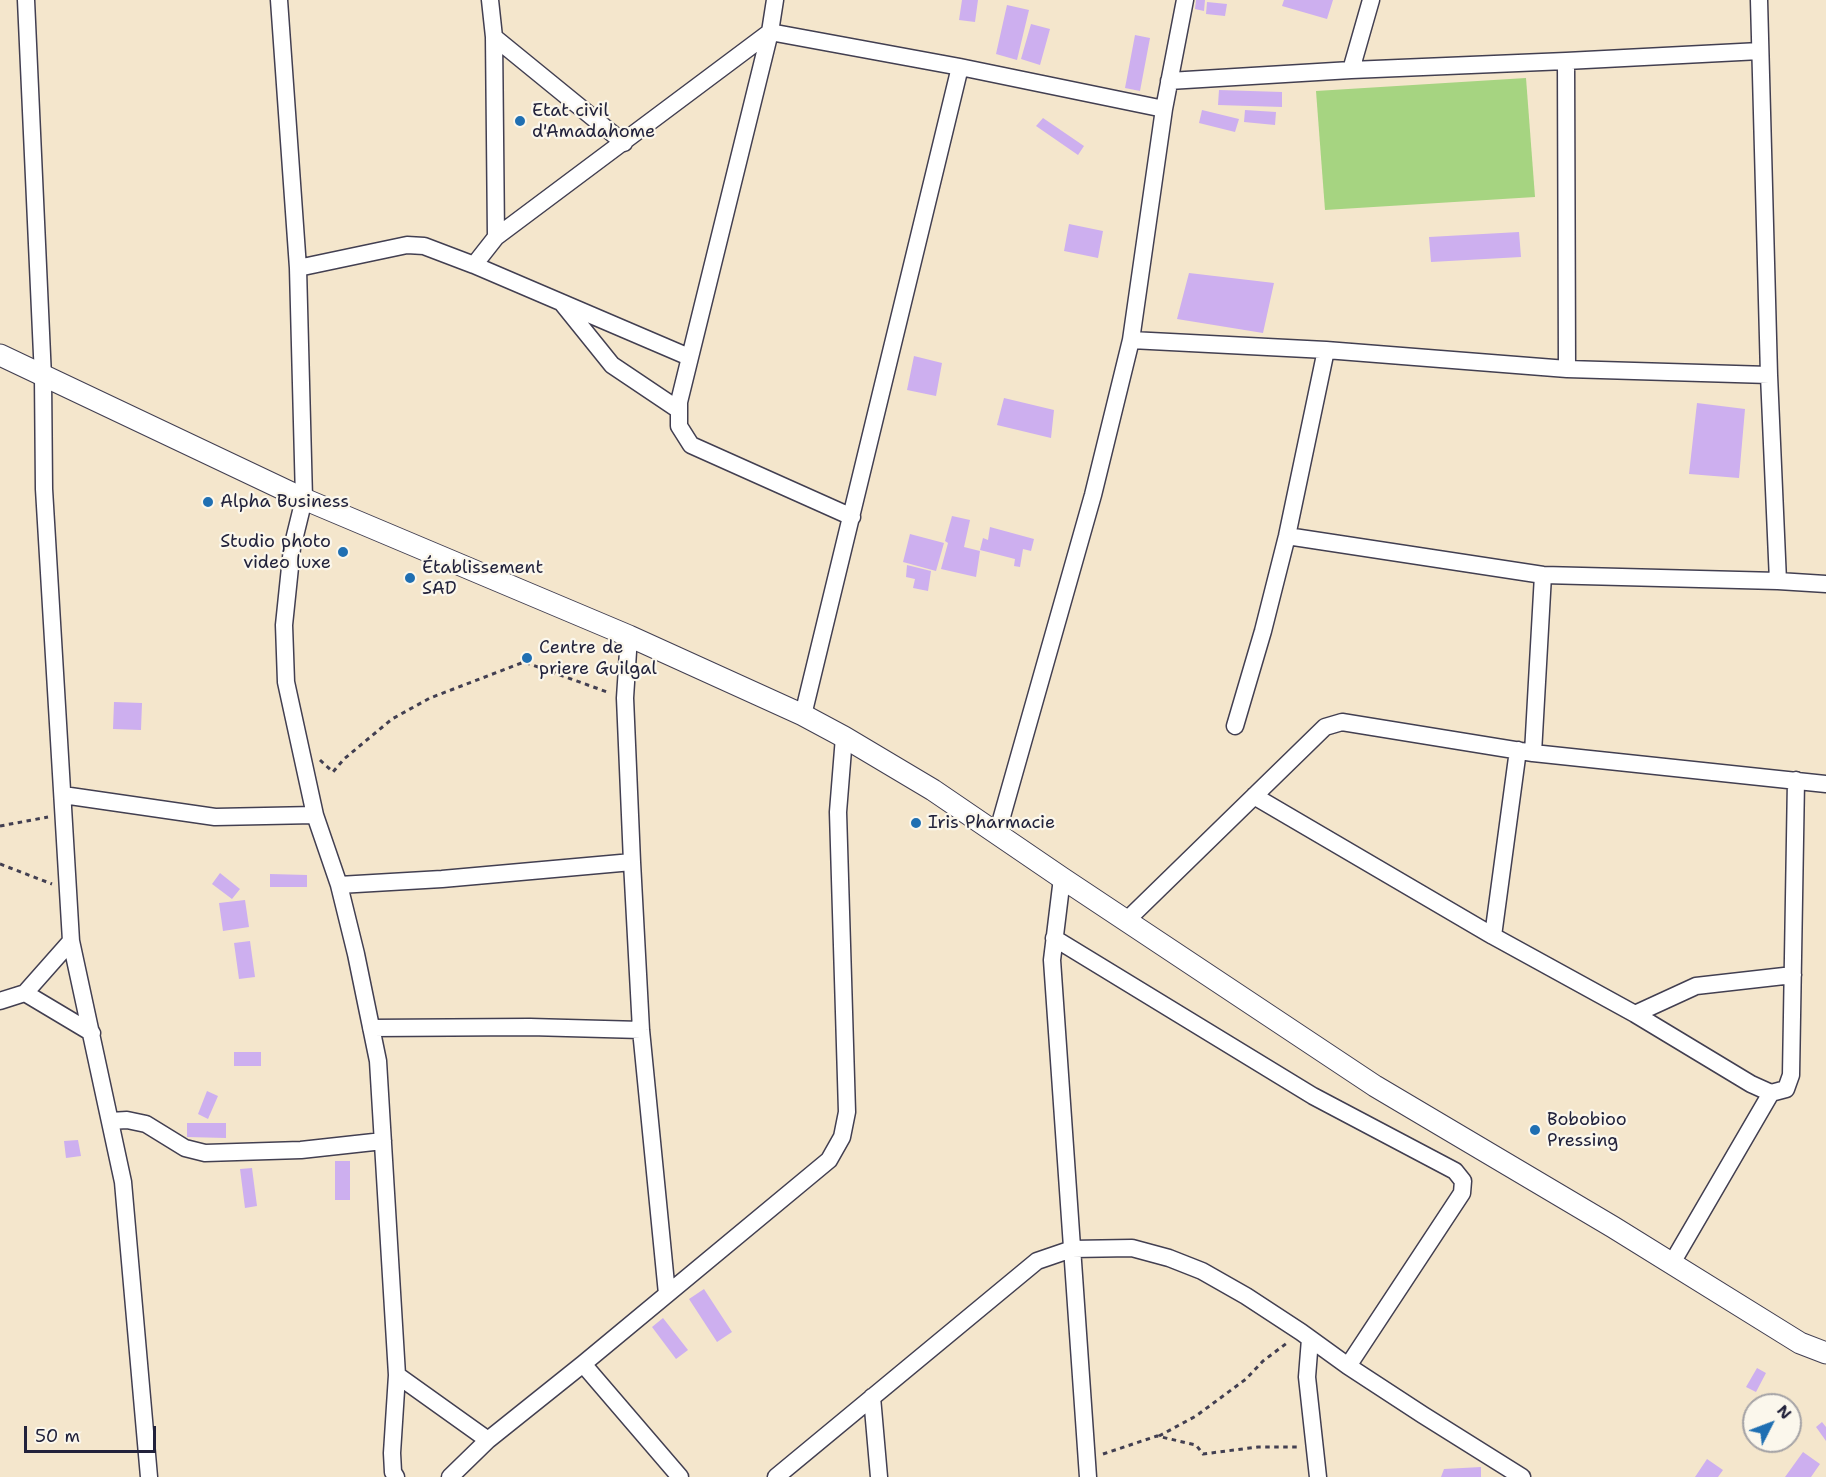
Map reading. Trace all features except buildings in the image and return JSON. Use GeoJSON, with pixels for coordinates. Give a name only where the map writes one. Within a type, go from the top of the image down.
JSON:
{"type":"FeatureCollection","features":[{"type":"Feature","properties":{"kind":"street"},"geometry":{"type":"LineString","coordinates":[[26,0],[43,377],[44,489],[71,941],[123,1182],[149,1477]]}},
{"type":"Feature","properties":{"kind":"street"},"geometry":{"type":"LineString","coordinates":[[279,0],[298,268],[304,499],[292,548],[284,625],[286,682],[315,815],[339,885],[378,1061],[397,1375],[392,1453],[393,1472],[396,1477]]}},
{"type":"Feature","properties":{"kind":"street"},"geometry":{"type":"LineString","coordinates":[[490,0],[494,37],[496,237]]}},
{"type":"Feature","properties":{"kind":"street"},"geometry":{"type":"LineString","coordinates":[[775,0],[770,32],[689,357],[679,402],[679,426],[691,445],[852,517]]}},
{"type":"Feature","properties":{"kind":"street"},"geometry":{"type":"LineString","coordinates":[[997,834],[1093,495],[1131,340],[1164,109],[1185,0]]}},
{"type":"Feature","properties":{"kind":"street"},"geometry":{"type":"LineString","coordinates":[[1351,70],[1371,0]]}},
{"type":"Feature","properties":{"kind":"street"},"geometry":{"type":"LineString","coordinates":[[1759,0],[1769,375],[1778,580]]}},
{"type":"Feature","properties":{"kind":"street"},"geometry":{"type":"LineString","coordinates":[[474,265],[496,237],[770,32],[960,67],[1164,109]]}},
{"type":"Feature","properties":{"kind":"street"},"geometry":{"type":"LineString","coordinates":[[494,37],[624,142]]}},
{"type":"Feature","properties":{"kind":"street"},"geometry":{"type":"LineString","coordinates":[[1169,81],[1760,51]]}},
{"type":"Feature","properties":{"kind":"street"},"geometry":{"type":"LineString","coordinates":[[1566,62],[1567,369]]}},
{"type":"Feature","properties":{"kind":"street"},"geometry":{"type":"LineString","coordinates":[[803,715],[960,67]]}},
{"type":"Feature","properties":{"kind":"street"},"geometry":{"type":"LineString","coordinates":[[298,268],[407,245],[423,246],[474,265],[689,357]]}},
{"type":"Feature","properties":{"kind":"street"},"geometry":{"type":"LineString","coordinates":[[561,302],[612,365],[679,410]]}},
{"type":"Feature","properties":{"kind":"street"},"geometry":{"type":"LineString","coordinates":[[1131,340],[1326,350],[1567,369],[1769,375]]}},
{"type":"Feature","properties":{"kind":"street"},"geometry":{"type":"LineString","coordinates":[[1235,726],[1263,631],[1287,536],[1326,350]]}},
{"type":"Feature","properties":{"kind":"street"},"geometry":{"type":"LineString","coordinates":[[0,355],[304,499],[629,636],[803,715],[844,737],[933,790],[1375,1086],[1672,1263],[1800,1343],[1826,1353]]}},
{"type":"Feature","properties":{"kind":"street"},"geometry":{"type":"LineString","coordinates":[[1287,536],[1543,575],[1778,580],[1826,584]]}},
{"type":"Feature","properties":{"kind":"street"},"geometry":{"type":"LineString","coordinates":[[1493,936],[1525,751],[1543,575]]}},
{"type":"Feature","properties":{"kind":"street"},"geometry":{"type":"LineString","coordinates":[[629,636],[625,698],[641,1030],[667,1294]]}},
{"type":"Feature","properties":{"kind":"street"},"geometry":{"type":"LineString","coordinates":[[1126,921],[1325,727],[1342,722],[1525,751],[1826,784]]}},
{"type":"Feature","properties":{"kind":"street"},"geometry":{"type":"LineString","coordinates":[[450,1477],[488,1440],[829,1160],[842,1137],[847,1112],[838,812],[844,737]]}},
{"type":"Feature","properties":{"kind":"street"},"geometry":{"type":"LineString","coordinates":[[1254,796],[1493,936],[1635,1014],[1751,1084],[1771,1093],[1786,1089],[1791,1075],[1796,780]]}},
{"type":"Feature","properties":{"kind":"street"},"geometry":{"type":"LineString","coordinates":[[63,795],[215,817],[315,815]]}},
{"type":"Feature","properties":{"kind":"street"},"geometry":{"type":"LineString","coordinates":[[339,885],[442,879],[632,861]]}},
{"type":"Feature","properties":{"kind":"street"},"geometry":{"type":"LineString","coordinates":[[1062,878],[1052,960],[1088,1469]]}},
{"type":"Feature","properties":{"kind":"street"},"geometry":{"type":"LineString","coordinates":[[1054,939],[1313,1096],[1455,1171],[1462,1181],[1462,1193],[1348,1366]]}},
{"type":"Feature","properties":{"kind":"street"},"geometry":{"type":"LineString","coordinates":[[0,1000],[25,993],[71,941]]}},
{"type":"Feature","properties":{"kind":"street"},"geometry":{"type":"LineString","coordinates":[[1635,1014],[1696,986],[1792,975]]}},
{"type":"Feature","properties":{"kind":"street"},"geometry":{"type":"LineString","coordinates":[[25,993],[92,1033]]}},
{"type":"Feature","properties":{"kind":"street"},"geometry":{"type":"LineString","coordinates":[[371,1028],[530,1027],[641,1030]]}},
{"type":"Feature","properties":{"kind":"street"},"geometry":{"type":"LineString","coordinates":[[1672,1263],[1771,1093]]}},
{"type":"Feature","properties":{"kind":"street"},"geometry":{"type":"LineString","coordinates":[[110,1121],[127,1120],[146,1124],[185,1148],[206,1153],[301,1150],[383,1142]]}},
{"type":"Feature","properties":{"kind":"street"},"geometry":{"type":"LineString","coordinates":[[776,1477],[1037,1261],[1072,1249],[1132,1248],[1169,1258],[1202,1271],[1246,1296],[1348,1366],[1522,1477]]}},
{"type":"Feature","properties":{"kind":"street"},"geometry":{"type":"LineString","coordinates":[[1306,1336],[1318,1477]]}},
{"type":"Feature","properties":{"kind":"street"},"geometry":{"type":"LineString","coordinates":[[1800,1343],[1826,1370]]}},
{"type":"Feature","properties":{"kind":"street"},"geometry":{"type":"LineString","coordinates":[[583,1364],[680,1477]]}},
{"type":"Feature","properties":{"kind":"street"},"geometry":{"type":"LineString","coordinates":[[397,1375],[488,1440]]}},
{"type":"Feature","properties":{"kind":"street"},"geometry":{"type":"LineString","coordinates":[[872,1396],[879,1477]]}},
{"type":"Feature","properties":{"kind":"path"},"geometry":{"type":"LineString","coordinates":[[300,745],[333,772],[344,759],[392,719],[430,699],[524,662],[625,698]]}},
{"type":"Feature","properties":{"kind":"path"},"geometry":{"type":"LineString","coordinates":[[0,826],[64,815]]}},
{"type":"Feature","properties":{"kind":"path"},"geometry":{"type":"LineString","coordinates":[[0,864],[68,889]]}},
{"type":"Feature","properties":{"kind":"path"},"geometry":{"type":"LineString","coordinates":[[1088,1469],[1196,1416],[1246,1379],[1263,1361],[1306,1336]]}},
{"type":"Feature","properties":{"kind":"path"},"geometry":{"type":"LineString","coordinates":[[1157,1436],[1197,1445],[1203,1454],[1258,1447],[1314,1446]]}},
{"type":"Feature","properties":{"kind":"green space"},"geometry":{"type":"Polygon","coordinates":[[[1526,78],[1535,197],[1325,210],[1316,91],[1526,78]]]}},
{"type":"Feature","properties":{"kind":"place","name":"Etat civil d'Amadahome"},"geometry":{"type":"Point","coordinates":[520,121]}},
{"type":"Feature","properties":{"kind":"place","name":"Alpha Business"},"geometry":{"type":"Point","coordinates":[208,502]}},
{"type":"Feature","properties":{"kind":"place","name":"Studio photo video luxe"},"geometry":{"type":"Point","coordinates":[343,552]}},
{"type":"Feature","properties":{"kind":"place","name":"Établissement SAD"},"geometry":{"type":"Point","coordinates":[410,578]}},
{"type":"Feature","properties":{"kind":"place","name":"Centre de priere Guilgal"},"geometry":{"type":"Point","coordinates":[527,658]}},
{"type":"Feature","properties":{"kind":"place","name":"Iris Pharmacie"},"geometry":{"type":"Point","coordinates":[916,823]}},
{"type":"Feature","properties":{"kind":"place","name":"Bobobioo Pressing"},"geometry":{"type":"Point","coordinates":[1535,1130]}}]}
